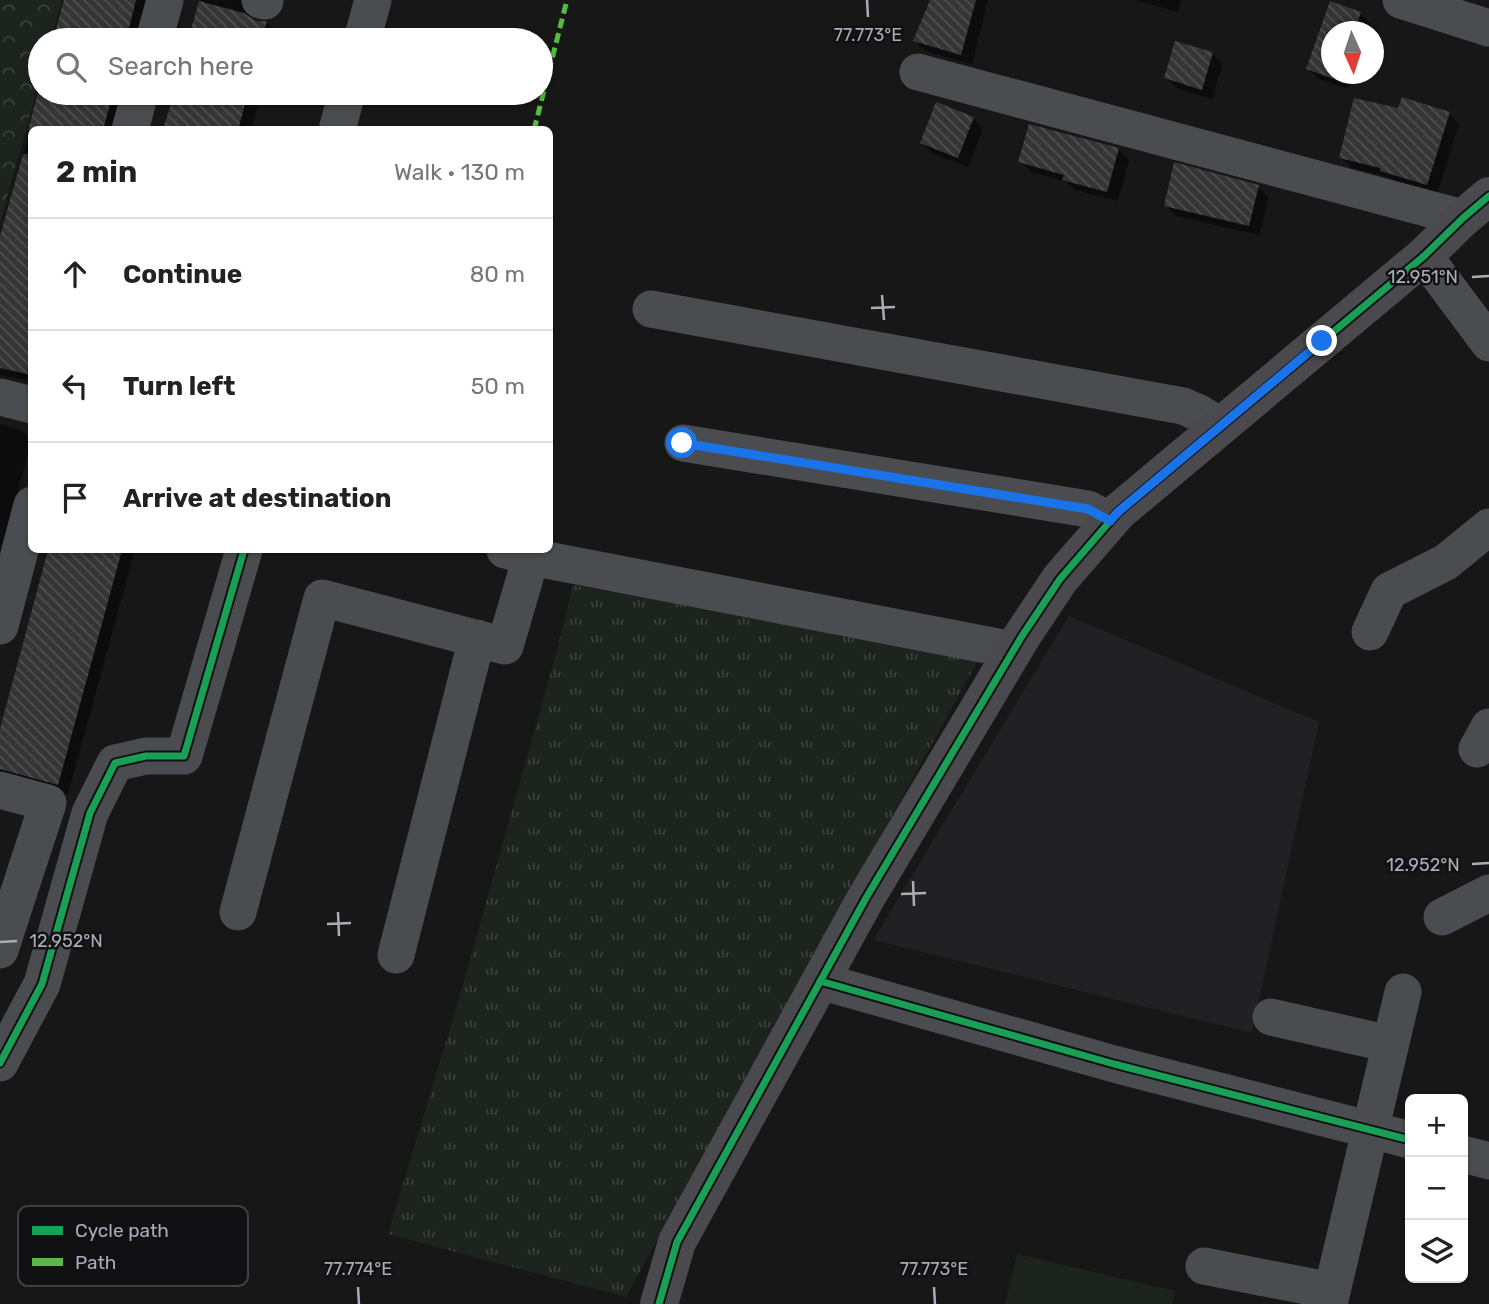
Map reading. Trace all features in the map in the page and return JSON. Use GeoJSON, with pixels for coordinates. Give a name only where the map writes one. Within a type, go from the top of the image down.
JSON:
{"type":"FeatureCollection","features":[{"type":"Feature","properties":{"kind":"street"},"geometry":{"type":"LineString","coordinates":[[157,28],[164,0]]}},
{"type":"Feature","properties":{"kind":"street"},"geometry":{"type":"LineString","coordinates":[[365,28],[373,0]]}},
{"type":"Feature","properties":{"kind":"street"},"geometry":{"type":"LineString","coordinates":[[1401,0],[1489,28]]}},
{"type":"Feature","properties":{"kind":"street"},"geometry":{"type":"LineString","coordinates":[[918,72],[1476,207]]}},
{"type":"Feature","properties":{"kind":"street"},"geometry":{"type":"LineString","coordinates":[[131,126],[137,105]]}},
{"type":"Feature","properties":{"kind":"street"},"geometry":{"type":"LineString","coordinates":[[338,126],[344,105]]}},
{"type":"Feature","properties":{"kind":"street"},"geometry":{"type":"LineString","coordinates":[[659,1304],[677,1242],[820,981],[1013,650],[1060,579],[1118,512],[1424,256],[1476,207]]}},
{"type":"Feature","properties":{"kind":"street"},"geometry":{"type":"LineString","coordinates":[[1424,256],[1489,343]]}},
{"type":"Feature","properties":{"kind":"street"},"geometry":{"type":"LineString","coordinates":[[651,309],[1183,406],[1220,426]]}},
{"type":"Feature","properties":{"kind":"street"},"geometry":{"type":"LineString","coordinates":[[0,397],[28,404]]}},
{"type":"Feature","properties":{"kind":"street"},"geometry":{"type":"LineString","coordinates":[[682,443],[1088,509],[1110,521]]}},
{"type":"Feature","properties":{"kind":"street"},"geometry":{"type":"LineString","coordinates":[[0,626],[28,520]]}},
{"type":"Feature","properties":{"kind":"street"},"geometry":{"type":"LineString","coordinates":[[1370,632],[1389,591],[1446,562],[1489,527]]}},
{"type":"Feature","properties":{"kind":"street"},"geometry":{"type":"LineString","coordinates":[[0,1063],[42,984],[90,813],[115,763],[146,756],[184,755],[243,553]]}},
{"type":"Feature","properties":{"kind":"street"},"geometry":{"type":"LineString","coordinates":[[239,912],[322,598],[505,646],[518,553],[1013,650]]}},
{"type":"Feature","properties":{"kind":"street"},"geometry":{"type":"LineString","coordinates":[[396,955],[477,639]]}},
{"type":"Feature","properties":{"kind":"street"},"geometry":{"type":"LineString","coordinates":[[0,790],[48,803],[0,950]]}},
{"type":"Feature","properties":{"kind":"street"},"geometry":{"type":"LineString","coordinates":[[1442,917],[1489,893]]}},
{"type":"Feature","properties":{"kind":"street"},"geometry":{"type":"LineString","coordinates":[[820,981],[1114,1064],[1405,1139]]}},
{"type":"Feature","properties":{"kind":"street"},"geometry":{"type":"LineString","coordinates":[[1204,1266],[1330,1298],[1403,992]]}},
{"type":"Feature","properties":{"kind":"street"},"geometry":{"type":"LineString","coordinates":[[1271,1017],[1390,1044]]}},
{"type":"Feature","properties":{"kind":"street"},"geometry":{"type":"LineString","coordinates":[[1468,1155],[1489,1161]]}},
{"type":"Feature","properties":{"kind":"shaded area"},"geometry":{"type":"Polygon","coordinates":[[[1069,616],[1319,722],[1252,1033],[873,940],[1069,616]]]}},
{"type":"Feature","properties":{"kind":"green space"},"geometry":{"type":"Polygon","coordinates":[[[0,0],[62,0],[54,28],[28,28],[28,105],[33,105],[0,223],[0,0]]]}},
{"type":"Feature","properties":{"kind":"green space"},"geometry":{"type":"Polygon","coordinates":[[[573,585],[979,659],[626,1297],[388,1234],[463,985],[573,585]]]}},
{"type":"Feature","properties":{"kind":"green space"},"geometry":{"type":"Polygon","coordinates":[[[1017,1254],[1175,1291],[1172,1304],[1005,1304],[1017,1254]]]}},
{"type":"Feature","properties":{"kind":"building"},"geometry":{"type":"Polygon","coordinates":[[[64,0],[136,0],[129,28],[56,28],[64,0]]]}},
{"type":"Feature","properties":{"kind":"building"},"geometry":{"type":"Polygon","coordinates":[[[930,0],[976,0],[961,55],[913,41],[930,0]]]}},
{"type":"Feature","properties":{"kind":"building"},"geometry":{"type":"Polygon","coordinates":[[[199,1],[244,13],[256,21],[267,21],[265,28],[191,28],[199,1]]]}},
{"type":"Feature","properties":{"kind":"building"},"geometry":{"type":"Polygon","coordinates":[[[1330,1],[1361,12],[1358,21],[1323,21],[1330,1]]]}},
{"type":"Feature","properties":{"kind":"building"},"geometry":{"type":"Polygon","coordinates":[[[1321,26],[1321,74],[1306,69],[1321,26]]]}},
{"type":"Feature","properties":{"kind":"building"},"geometry":{"type":"Polygon","coordinates":[[[1175,41],[1213,52],[1202,90],[1164,78],[1175,41]]]}},
{"type":"Feature","properties":{"kind":"building"},"geometry":{"type":"Polygon","coordinates":[[[1402,97],[1450,112],[1427,185],[1380,171],[1380,168],[1339,158],[1354,98],[1398,108],[1402,97]]]}},
{"type":"Feature","properties":{"kind":"building"},"geometry":{"type":"Polygon","coordinates":[[[936,102],[974,117],[958,158],[920,143],[936,102]]]}},
{"type":"Feature","properties":{"kind":"building"},"geometry":{"type":"Polygon","coordinates":[[[35,105],[110,105],[104,126],[29,126],[35,105]]]}},
{"type":"Feature","properties":{"kind":"building"},"geometry":{"type":"Polygon","coordinates":[[[170,105],[245,105],[239,126],[164,126],[170,105]]]}},
{"type":"Feature","properties":{"kind":"building"},"geometry":{"type":"Polygon","coordinates":[[[1029,124],[1119,148],[1107,192],[1062,180],[1064,175],[1018,162],[1029,124]]]}},
{"type":"Feature","properties":{"kind":"building"},"geometry":{"type":"Polygon","coordinates":[[[23,154],[28,155],[28,374],[0,368],[0,236],[23,154]]]}},
{"type":"Feature","properties":{"kind":"building"},"geometry":{"type":"Polygon","coordinates":[[[1174,162],[1259,185],[1249,226],[1164,206],[1174,162]]]}},
{"type":"Feature","properties":{"kind":"building"},"geometry":{"type":"Polygon","coordinates":[[[47,553],[121,553],[58,785],[0,769],[0,729],[47,553]]]}},
{"type":"Feature","properties":{"kind":"marked path"},"geometry":{"type":"LineString","coordinates":[[553,55],[567,0]]}},
{"type":"Feature","properties":{"kind":"marked path"},"geometry":{"type":"LineString","coordinates":[[535,126],[540,105]]}},
{"type":"Feature","properties":{"kind":"cycle path"},"geometry":{"type":"LineString","coordinates":[[659,1304],[677,1242],[866,898],[1022,636],[1060,579],[1118,512],[1424,256],[1489,196]]}},
{"type":"Feature","properties":{"kind":"cycle path"},"geometry":{"type":"LineString","coordinates":[[0,1063],[42,984],[90,813],[115,763],[146,756],[184,756],[243,553]]}},
{"type":"Feature","properties":{"kind":"cycle path"},"geometry":{"type":"LineString","coordinates":[[820,981],[1114,1064],[1405,1139]]}},
{"type":"Feature","properties":{"kind":"route"},"geometry":{"type":"LineString","coordinates":[[682,443],[1088,509],[1110,521],[1322,341]]}}]}
